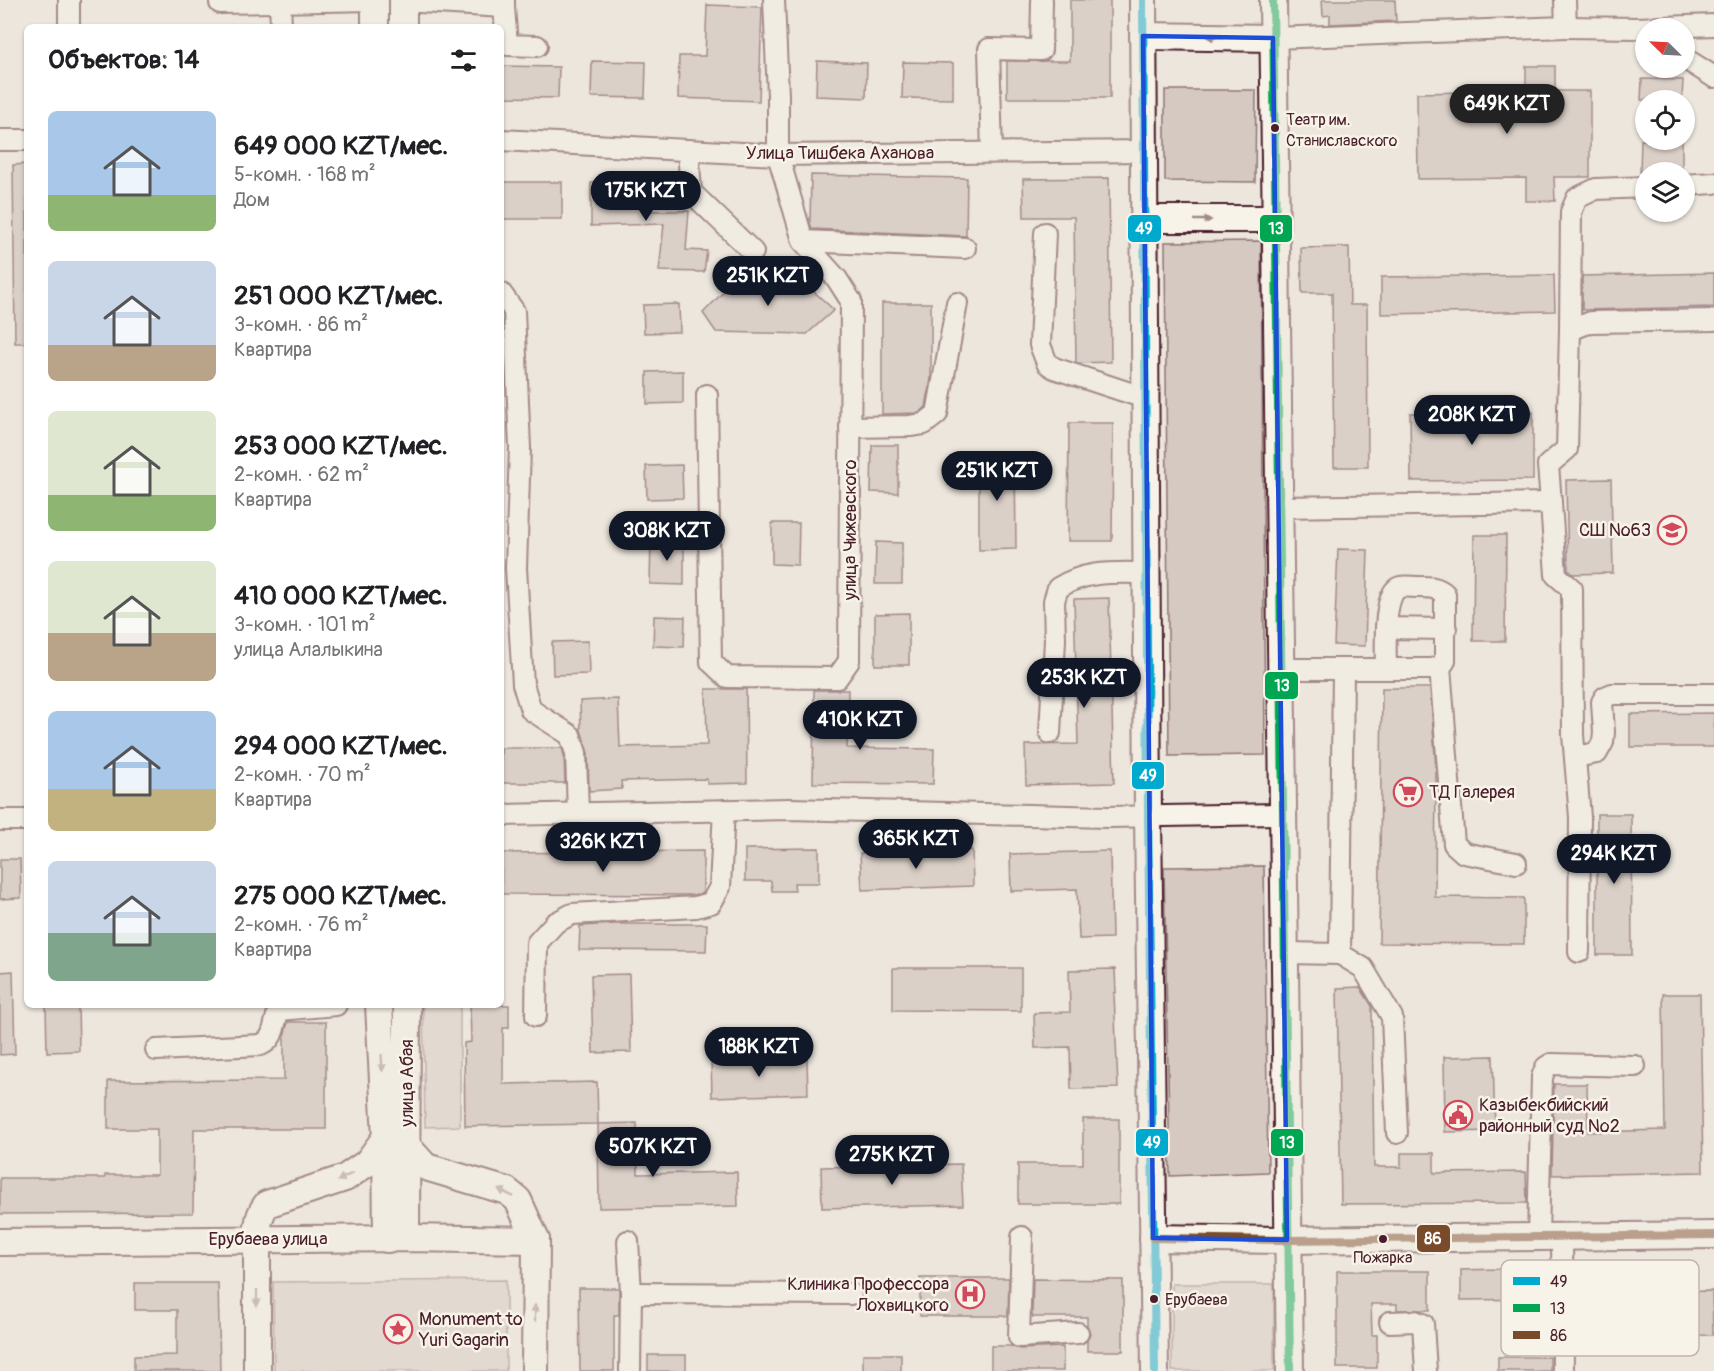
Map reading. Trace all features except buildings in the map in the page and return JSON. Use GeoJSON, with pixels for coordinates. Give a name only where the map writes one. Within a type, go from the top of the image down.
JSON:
{"type":"FeatureCollection","features":[{"type":"Feature","properties":{"kind":"main road"},"geometry":{"type":"LineString","coordinates":[[375,0],[375,24]]}},
{"type":"Feature","properties":{"kind":"main road"},"geometry":{"type":"LineString","coordinates":[[403,0],[403,24]]}},
{"type":"Feature","properties":{"kind":"main road"},"geometry":{"type":"LineString","coordinates":[[1143,0],[1148,816],[1155,1371]]}},
{"type":"Feature","properties":{"kind":"main road"},"geometry":{"type":"LineString","coordinates":[[1273,0],[1290,1371]]}},
{"type":"Feature","properties":{"kind":"main road"},"geometry":{"type":"LineString","coordinates":[[1143,36],[1273,38]]}},
{"type":"Feature","properties":{"kind":"main road"},"geometry":{"type":"LineString","coordinates":[[1144,219],[1275,219]]}},
{"type":"Feature","properties":{"kind":"main road","name":"улица Абая"},"geometry":{"type":"LineString","coordinates":[[379,1008],[396,1141],[426,1167],[512,1194],[518,1200],[536,1240],[535,1371]]}},
{"type":"Feature","properties":{"kind":"main road","name":"улица Абая"},"geometry":{"type":"LineString","coordinates":[[257,1371],[259,1218],[267,1204],[345,1178],[396,1141],[407,1008]]}},
{"type":"Feature","properties":{"kind":"main road"},"geometry":{"type":"LineString","coordinates":[[396,1141],[397,1239]]}},
{"type":"Feature","properties":{"kind":"main road"},"geometry":{"type":"LineString","coordinates":[[1153,1238],[1287,1240],[1714,1235]]}},
{"type":"Feature","properties":{"kind":"main road","name":"Ерубаева улица"},"geometry":{"type":"LineString","coordinates":[[0,1242],[257,1239],[536,1240]]}},
{"type":"Feature","properties":{"kind":"street"},"geometry":{"type":"LineString","coordinates":[[69,0],[69,24]]}},
{"type":"Feature","properties":{"kind":"street"},"geometry":{"type":"LineString","coordinates":[[220,3],[375,0]]}},
{"type":"Feature","properties":{"kind":"street"},"geometry":{"type":"LineString","coordinates":[[403,0],[504,3],[507,45],[537,46]]}},
{"type":"Feature","properties":{"kind":"street","name":"улица Чижевского"},"geometry":{"type":"LineString","coordinates":[[707,395],[711,662],[727,677],[837,678],[849,662],[850,301],[837,279],[803,241],[778,155],[774,0]]}},
{"type":"Feature","properties":{"kind":"street"},"geometry":{"type":"LineString","coordinates":[[992,152],[989,49],[1041,50],[1042,0]]}},
{"type":"Feature","properties":{"kind":"street"},"geometry":{"type":"LineString","coordinates":[[1565,0],[1566,27]]}},
{"type":"Feature","properties":{"kind":"street"},"geometry":{"type":"LineString","coordinates":[[280,1],[282,24]]}},
{"type":"Feature","properties":{"kind":"street"},"geometry":{"type":"LineString","coordinates":[[1695,27],[1714,25]]}},
{"type":"Feature","properties":{"kind":"street"},"geometry":{"type":"LineString","coordinates":[[1273,38],[1566,27],[1635,31]]}},
{"type":"Feature","properties":{"kind":"street"},"geometry":{"type":"LineString","coordinates":[[1695,65],[1714,77]]}},
{"type":"Feature","properties":{"kind":"street"},"geometry":{"type":"LineString","coordinates":[[0,140],[24,140]]}},
{"type":"Feature","properties":{"kind":"street","name":"Улица Тишбека Аханова"},"geometry":{"type":"LineString","coordinates":[[504,140],[778,155],[1144,151]]}},
{"type":"Feature","properties":{"kind":"street"},"geometry":{"type":"LineString","coordinates":[[688,150],[692,192],[753,252]]}},
{"type":"Feature","properties":{"kind":"street"},"geometry":{"type":"LineString","coordinates":[[1695,184],[1714,183]]}},
{"type":"Feature","properties":{"kind":"street"},"geometry":{"type":"LineString","coordinates":[[1579,952],[1580,817],[1575,757],[1572,589],[1556,575],[1548,465],[1567,449],[1571,212],[1577,198],[1596,189],[1635,187]]}},
{"type":"Feature","properties":{"kind":"street"},"geometry":{"type":"LineString","coordinates":[[1045,233],[1040,345],[1047,363],[1054,368],[1145,398]]}},
{"type":"Feature","properties":{"kind":"street"},"geometry":{"type":"LineString","coordinates":[[803,241],[965,248]]}},
{"type":"Feature","properties":{"kind":"street"},"geometry":{"type":"LineString","coordinates":[[504,296],[514,311],[520,448],[516,568],[523,684],[531,710],[570,735],[576,753],[578,813]]}},
{"type":"Feature","properties":{"kind":"street"},"geometry":{"type":"LineString","coordinates":[[850,427],[924,424],[937,414],[957,303]]}},
{"type":"Feature","properties":{"kind":"street"},"geometry":{"type":"LineString","coordinates":[[1570,330],[1592,322],[1714,320]]}},
{"type":"Feature","properties":{"kind":"street"},"geometry":{"type":"LineString","coordinates":[[1279,507],[1551,503]]}},
{"type":"Feature","properties":{"kind":"street"},"geometry":{"type":"LineString","coordinates":[[1050,733],[1055,640],[1054,601],[1058,588],[1070,580],[1089,574],[1147,573]]}},
{"type":"Feature","properties":{"kind":"street"},"geometry":{"type":"LineString","coordinates":[[1281,669],[1343,669],[1386,669],[1431,669],[1440,667],[1445,661],[1445,594],[1433,587],[1399,587],[1393,592],[1390,597],[1386,628],[1386,669]]}},
{"type":"Feature","properties":{"kind":"street"},"geometry":{"type":"LineString","coordinates":[[1386,628],[1446,629]]}},
{"type":"Feature","properties":{"kind":"street"},"geometry":{"type":"LineString","coordinates":[[1440,667],[1454,844],[1464,853],[1516,863]]}},
{"type":"Feature","properties":{"kind":"street"},"geometry":{"type":"LineString","coordinates":[[1340,954],[1343,669]]}},
{"type":"Feature","properties":{"kind":"street"},"geometry":{"type":"LineString","coordinates":[[1575,757],[1597,753],[1603,742],[1602,702],[1605,697],[1612,694],[1714,694]]}},
{"type":"Feature","properties":{"kind":"street"},"geometry":{"type":"LineString","coordinates":[[504,815],[789,809],[1108,817],[1283,814]]}},
{"type":"Feature","properties":{"kind":"street"},"geometry":{"type":"LineString","coordinates":[[536,1016],[537,943],[555,923],[572,914],[696,907],[711,903],[720,886],[724,810]]}},
{"type":"Feature","properties":{"kind":"street"},"geometry":{"type":"LineString","coordinates":[[0,820],[24,820]]}},
{"type":"Feature","properties":{"kind":"street"},"geometry":{"type":"LineString","coordinates":[[1285,953],[1340,954],[1363,968],[1392,1017],[1397,1133]]}},
{"type":"Feature","properties":{"kind":"street"},"geometry":{"type":"LineString","coordinates":[[156,1050],[261,1045],[269,1041],[274,1033],[279,1010],[302,1008]]}},
{"type":"Feature","properties":{"kind":"street"},"geometry":{"type":"LineString","coordinates":[[1552,1260],[1542,1077],[1546,1067],[1551,1064],[1635,1066]]}},
{"type":"Feature","properties":{"kind":"street"},"geometry":{"type":"LineString","coordinates":[[1022,1237],[1019,1337],[1078,1333]]}},
{"type":"Feature","properties":{"kind":"street"},"geometry":{"type":"LineString","coordinates":[[628,1241],[631,1293],[630,1371]]}},
{"type":"Feature","properties":{"kind":"street"},"geometry":{"type":"LineString","coordinates":[[631,1293],[851,1294]]}},
{"type":"Feature","properties":{"kind":"street"},"geometry":{"type":"LineString","coordinates":[[1390,1322],[1415,1321],[1423,1324],[1426,1371]]}},
{"type":"Feature","properties":{"kind":"street"},"geometry":{"type":"LineString","coordinates":[[1562,1356],[1563,1371]]}},
{"type":"Feature","properties":{"kind":"highlighted area"},"geometry":{"type":"Polygon","coordinates":[[[1143,36],[1273,38],[1287,1240],[1153,1238],[1143,36]]]}},
{"type":"Feature","properties":{"kind":"shaded area"},"geometry":{"type":"Polygon","coordinates":[[[1165,90],[1256,90],[1255,182],[1165,181],[1165,90]]]}},
{"type":"Feature","properties":{"kind":"shaded area"},"geometry":{"type":"Polygon","coordinates":[[[1261,241],[1265,755],[1169,756],[1165,242],[1261,241]]]}},
{"type":"Feature","properties":{"kind":"shaded area"},"geometry":{"type":"Polygon","coordinates":[[[1264,866],[1268,1172],[1170,1176],[1164,867],[1264,866]]]}},
{"type":"Feature","properties":{"kind":"shaded area"},"geometry":{"type":"Polygon","coordinates":[[[423,1008],[460,1008],[460,1126],[425,1127],[423,1008]]]}},
{"type":"Feature","properties":{"kind":"shaded area"},"geometry":{"type":"Polygon","coordinates":[[[506,1280],[506,1371],[274,1371],[273,1282],[506,1280]]]}},
{"type":"Feature","properties":{"kind":"shaded area"},"geometry":{"type":"Polygon","coordinates":[[[1172,1284],[1274,1284],[1274,1371],[1172,1371],[1172,1284]]]}},
{"type":"Feature","properties":{"kind":"transit line","name":"49"},"geometry":{"type":"LineString","coordinates":[[1143,0],[1148,816],[1155,1371]]}},
{"type":"Feature","properties":{"kind":"transit line","name":"13"},"geometry":{"type":"LineString","coordinates":[[1273,0],[1290,1371]]}},
{"type":"Feature","properties":{"kind":"transit line","name":"86"},"geometry":{"type":"LineString","coordinates":[[1153,1238],[1287,1240],[1714,1235]]}},
{"type":"Feature","properties":{"kind":"place","name":"Театр им. Станиславского"},"geometry":{"type":"Point","coordinates":[1275,128]}},
{"type":"Feature","properties":{"kind":"place","name":"СШ №63"},"geometry":{"type":"Point","coordinates":[1672,530]}},
{"type":"Feature","properties":{"kind":"place","name":"ТД Галерея"},"geometry":{"type":"Point","coordinates":[1408,792]}},
{"type":"Feature","properties":{"kind":"place","name":"Казыбекбийский районный суд №2"},"geometry":{"type":"Point","coordinates":[1458,1115]}},
{"type":"Feature","properties":{"kind":"place","name":"Пожарка"},"geometry":{"type":"Point","coordinates":[1383,1239]}},
{"type":"Feature","properties":{"kind":"place","name":"Клиника Профессора Лохвицкого"},"geometry":{"type":"Point","coordinates":[970,1294]}},
{"type":"Feature","properties":{"kind":"place","name":"Ерубаева"},"geometry":{"type":"Point","coordinates":[1154,1299]}},
{"type":"Feature","properties":{"kind":"place","name":"Monument to Yuri Gagarin"},"geometry":{"type":"Point","coordinates":[398,1329]}}]}
